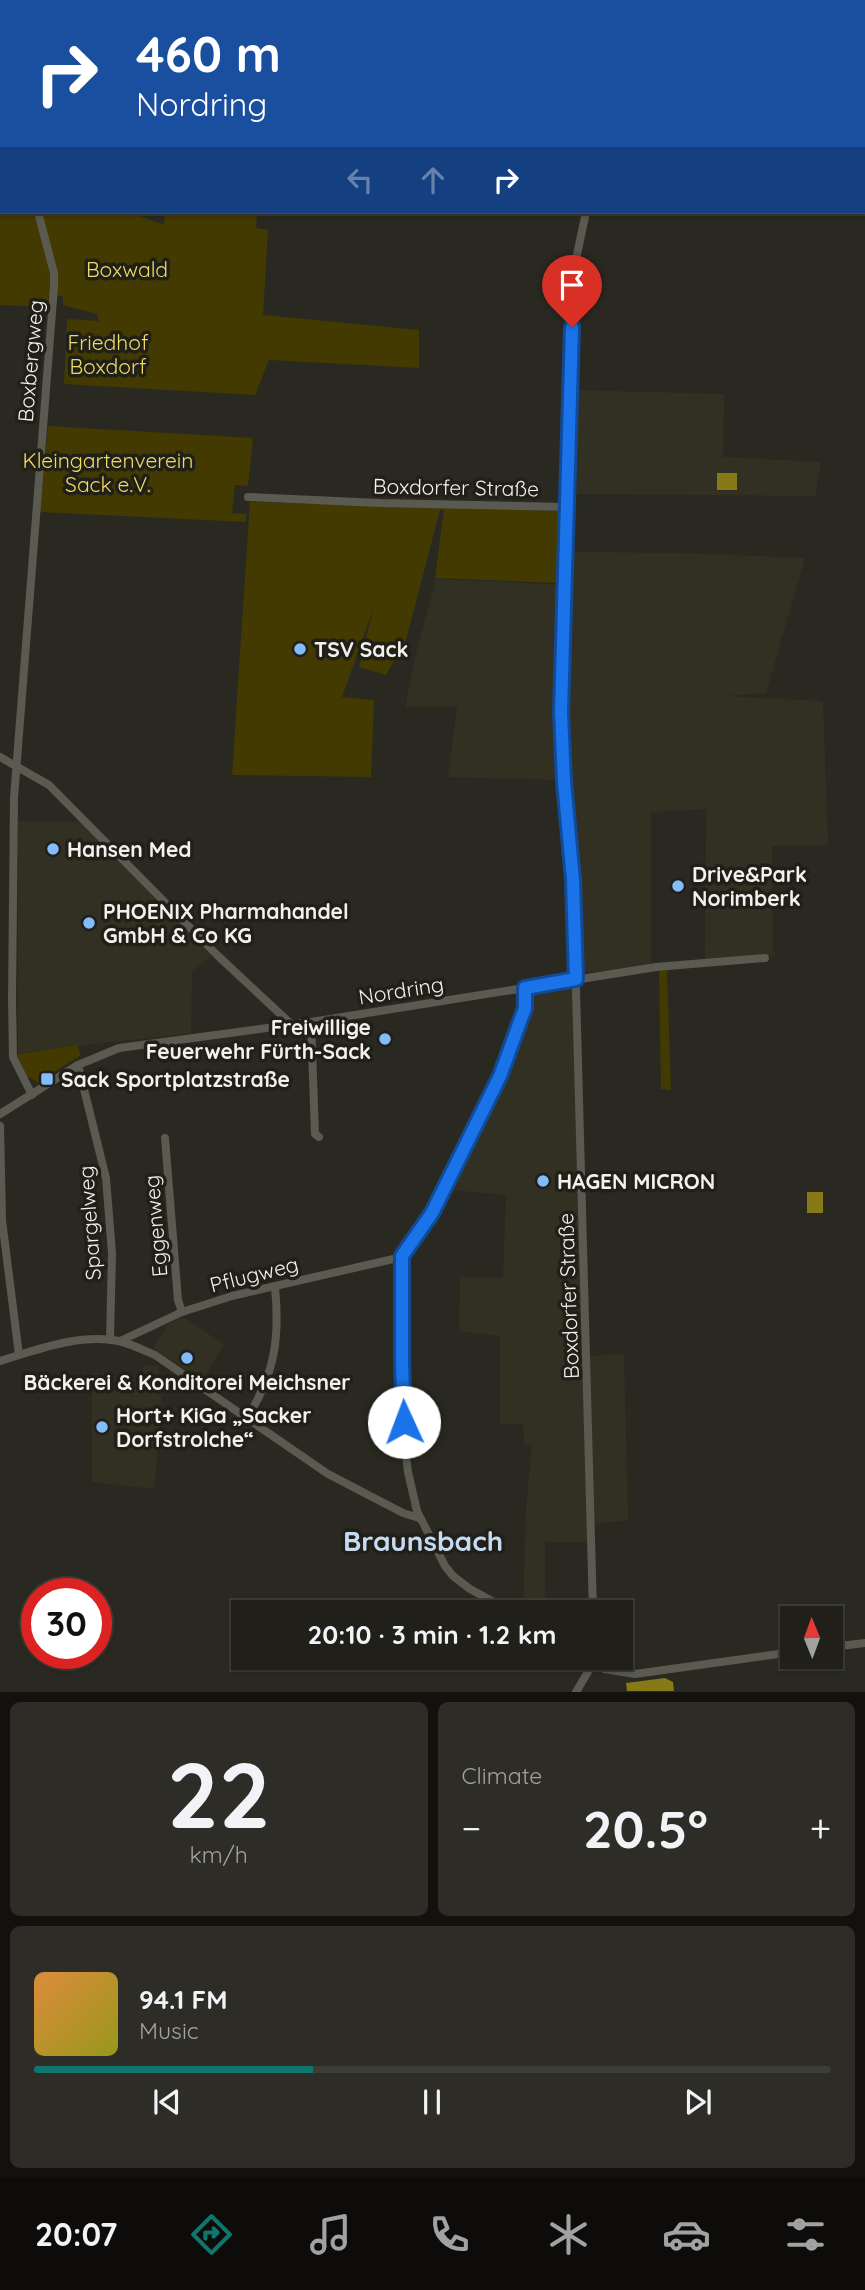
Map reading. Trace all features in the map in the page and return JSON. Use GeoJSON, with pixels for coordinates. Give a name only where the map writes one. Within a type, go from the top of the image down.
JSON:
{"type":"FeatureCollection","features":[{"type":"Feature","properties":{"kind":"street","name":"Boxbergweg"},"geometry":{"type":"LineString","coordinates":[[32,1095],[13,1057],[12,1000],[14,798],[54,287],[54,273],[39,214]]}},
{"type":"Feature","properties":{"kind":"street"},"geometry":{"type":"LineString","coordinates":[[567,506],[575,264],[586,214]]}},
{"type":"Feature","properties":{"kind":"street","name":"Boxdorfer Straße"},"geometry":{"type":"LineString","coordinates":[[248,497],[380,503],[567,506],[561,712],[573,880],[593,1600]]}},
{"type":"Feature","properties":{"kind":"street"},"geometry":{"type":"LineString","coordinates":[[0,757],[49,785],[216,954],[292,1025]]}},
{"type":"Feature","properties":{"kind":"street"},"geometry":{"type":"LineString","coordinates":[[576,979],[656,967],[765,958]]}},
{"type":"Feature","properties":{"kind":"street","name":"Nordring"},"geometry":{"type":"LineString","coordinates":[[0,1114],[78,1065],[119,1048],[292,1025],[576,979]]}},
{"type":"Feature","properties":{"kind":"street"},"geometry":{"type":"LineString","coordinates":[[490,1600],[453,1576],[419,1518],[408,1472],[404,1438],[402,1256],[432,1213],[500,1076],[525,1008],[525,988]]}},
{"type":"Feature","properties":{"kind":"street"},"geometry":{"type":"LineString","coordinates":[[0,1000],[12,1000]]}},
{"type":"Feature","properties":{"kind":"street"},"geometry":{"type":"LineString","coordinates":[[311,1022],[315,1134],[319,1137]]}},
{"type":"Feature","properties":{"kind":"street","name":"Spargelweg"},"geometry":{"type":"LineString","coordinates":[[78,1065],[101,1153],[107,1190],[115,1341]]}},
{"type":"Feature","properties":{"kind":"street"},"geometry":{"type":"LineString","coordinates":[[0,1126],[2,1220],[19,1355]]}},
{"type":"Feature","properties":{"kind":"street","name":"Eggenweg"},"geometry":{"type":"LineString","coordinates":[[165,1138],[178,1300],[182,1312]]}},
{"type":"Feature","properties":{"kind":"street","name":"Pflugweg"},"geometry":{"type":"LineString","coordinates":[[115,1341],[182,1312],[232,1296],[402,1256]]}},
{"type":"Feature","properties":{"kind":"street"},"geometry":{"type":"LineString","coordinates":[[247,1418],[264,1388],[276,1346],[278,1326],[275,1287]]}},
{"type":"Feature","properties":{"kind":"street"},"geometry":{"type":"LineString","coordinates":[[0,1361],[60,1344],[115,1341],[155,1355],[328,1474],[419,1518]]}},
{"type":"Feature","properties":{"kind":"street"},"geometry":{"type":"LineString","coordinates":[[844,1645],[865,1643]]}},
{"type":"Feature","properties":{"kind":"street"},"geometry":{"type":"LineString","coordinates":[[611,1670],[617,1673],[644,1674],[780,1654]]}},
{"type":"Feature","properties":{"kind":"street"},"geometry":{"type":"LineString","coordinates":[[576,1692],[587,1670]]}},
{"type":"Feature","properties":{"kind":"shaded area"},"geometry":{"type":"Polygon","coordinates":[[[574,390],[724,394],[723,457],[821,462],[815,496],[571,494],[574,390]]]}},
{"type":"Feature","properties":{"kind":"shaded area"},"geometry":{"type":"Polygon","coordinates":[[[717,473],[737,473],[737,490],[717,490],[717,473]]]}},
{"type":"Feature","properties":{"kind":"shaded area"},"geometry":{"type":"Polygon","coordinates":[[[570,552],[805,558],[766,693],[725,696],[823,701],[828,845],[772,846],[773,955],[705,960],[706,809],[651,812],[651,965],[586,973],[581,967],[579,895],[566,785],[561,780],[448,777],[457,707],[405,707],[436,579],[568,585],[570,552]]]}},
{"type":"Feature","properties":{"kind":"shaded area"},"geometry":{"type":"Polygon","coordinates":[[[18,821],[81,822],[211,956],[192,972],[191,1033],[18,1053],[18,821]]]}},
{"type":"Feature","properties":{"kind":"shaded area"},"geometry":{"type":"Polygon","coordinates":[[[574,985],[585,1356],[624,1354],[628,1520],[594,1524],[588,1542],[545,1542],[545,1600],[523,1600],[526,1507],[532,1445],[524,1445],[523,1424],[500,1424],[500,1336],[459,1331],[460,1277],[503,1278],[506,1195],[451,1190],[532,990],[574,985]]]}},
{"type":"Feature","properties":{"kind":"shaded area"},"geometry":{"type":"Polygon","coordinates":[[[807,1192],[823,1192],[823,1213],[807,1213],[807,1192]]]}},
{"type":"Feature","properties":{"kind":"shaded area"},"geometry":{"type":"Polygon","coordinates":[[[183,1317],[224,1344],[203,1381],[153,1348],[169,1323],[183,1317]]]}},
{"type":"Feature","properties":{"kind":"shaded area","name":"Hort+ KiGa „Sacker Dorfstrolche“"},"geometry":{"type":"Polygon","coordinates":[[[143,1365],[159,1366],[158,1381],[162,1381],[154,1489],[92,1482],[92,1373],[113,1374],[112,1390],[139,1389],[143,1365]]]}},
{"type":"Feature","properties":{"kind":"shaded area"},"geometry":{"type":"Polygon","coordinates":[[[665,1678],[673,1682],[674,1691],[627,1691],[626,1683],[665,1678]]]}},
{"type":"Feature","properties":{"kind":"green space","name":"Boxwald"},"geometry":{"type":"Polygon","coordinates":[[[0,214],[135,214],[164,225],[165,214],[257,214],[256,228],[268,230],[263,315],[419,330],[419,368],[269,360],[255,395],[64,384],[67,319],[99,321],[97,314],[63,305],[63,296],[49,295],[48,307],[0,305],[0,214]]]}},
{"type":"Feature","properties":{"kind":"green space","name":"Kleingartenverein Sack e.V."},"geometry":{"type":"Polygon","coordinates":[[[48,426],[253,438],[248,486],[235,485],[232,513],[246,514],[246,522],[40,512],[48,426]]]}},
{"type":"Feature","properties":{"kind":"green space","name":"TSV Sack"},"geometry":{"type":"Polygon","coordinates":[[[250,502],[560,511],[558,583],[435,578],[444,510],[440,510],[406,640],[386,675],[359,667],[373,610],[342,697],[374,700],[371,777],[232,775],[250,502]]]}},
{"type":"Feature","properties":{"kind":"green space"},"geometry":{"type":"Polygon","coordinates":[[[659,969],[667,969],[671,1090],[661,1089],[659,969]]]}},
{"type":"Feature","properties":{"kind":"green space"},"geometry":{"type":"Polygon","coordinates":[[[77,1045],[81,1055],[38,1082],[26,1076],[17,1054],[77,1045]]]}},
{"type":"Feature","properties":{"kind":"place","name":"TSV Sack"},"geometry":{"type":"Point","coordinates":[300,649]}},
{"type":"Feature","properties":{"kind":"place","name":"Hansen Med"},"geometry":{"type":"Point","coordinates":[53,849]}},
{"type":"Feature","properties":{"kind":"place","name":"Drive&Park Norimberk"},"geometry":{"type":"Point","coordinates":[678,886]}},
{"type":"Feature","properties":{"kind":"place","name":"PHOENIX Pharmahandel GmbH & Co KG"},"geometry":{"type":"Point","coordinates":[89,923]}},
{"type":"Feature","properties":{"kind":"place","name":"Freiwillige Feuerwehr Fürth-Sack"},"geometry":{"type":"Point","coordinates":[385,1039]}},
{"type":"Feature","properties":{"kind":"place","name":"Sack Sportplatzstraße"},"geometry":{"type":"Point","coordinates":[47,1079]}},
{"type":"Feature","properties":{"kind":"place","name":"HAGEN MICRON"},"geometry":{"type":"Point","coordinates":[543,1181]}},
{"type":"Feature","properties":{"kind":"place","name":"Bäckerei & Konditorei Meichsner"},"geometry":{"type":"Point","coordinates":[187,1358]}},
{"type":"Feature","properties":{"kind":"place","name":"Hort+ KiGa „Sacker Dorfstrolche“"},"geometry":{"type":"Point","coordinates":[102,1427]}},
{"type":"Feature","properties":{"kind":"district","name":"Braunsbach"},"geometry":{"type":"Point","coordinates":[423,1540]}},
{"type":"Feature","properties":{"kind":"route"},"geometry":{"type":"LineString","coordinates":[[404,1422],[402,1256],[432,1213],[500,1076],[525,1008],[525,988],[576,979],[573,880],[561,712],[572,327]]}},
{"type":"Feature","properties":{"kind":"park label","name":"Friedhof Boxdorf"},"geometry":{"type":"Point","coordinates":[108,354]}}]}
